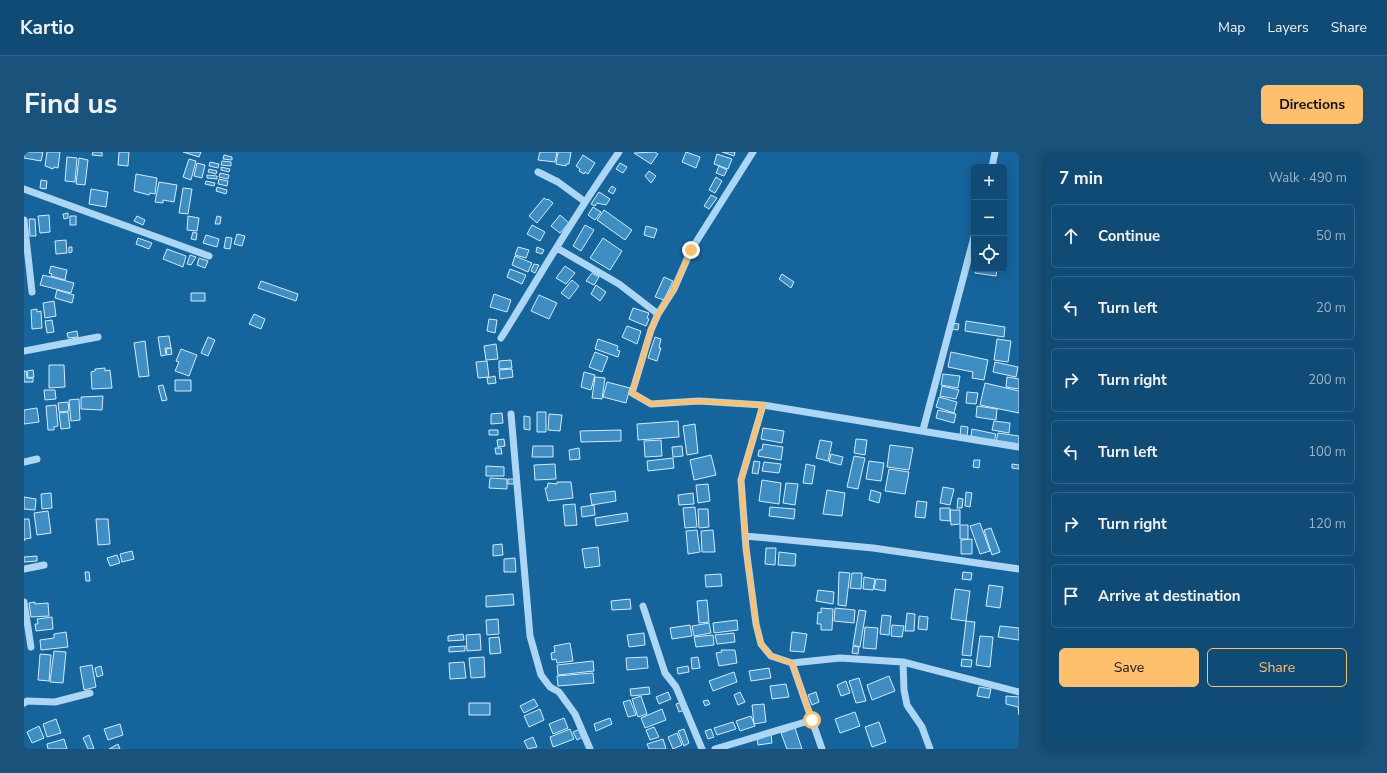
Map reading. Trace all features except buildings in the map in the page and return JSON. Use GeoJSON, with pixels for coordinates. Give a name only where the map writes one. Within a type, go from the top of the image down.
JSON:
{"type":"FeatureCollection","features":[{"type":"Feature","properties":{"kind":"street"},"geometry":{"type":"LineString","coordinates":[[501,338],[558,248],[584,201],[619,152]]}},
{"type":"Feature","properties":{"kind":"street"},"geometry":{"type":"LineString","coordinates":[[753,152],[691,250],[674,289],[658,314],[651,330],[632,393],[651,404],[699,401],[763,405],[923,430],[1019,447]]}},
{"type":"Feature","properties":{"kind":"street"},"geometry":{"type":"LineString","coordinates":[[993,164],[995,152]]}},
{"type":"Feature","properties":{"kind":"street"},"geometry":{"type":"LineString","coordinates":[[538,172],[558,182],[584,201]]}},
{"type":"Feature","properties":{"kind":"street"},"geometry":{"type":"LineString","coordinates":[[24,190],[209,256]]}},
{"type":"Feature","properties":{"kind":"street"},"geometry":{"type":"LineString","coordinates":[[24,220],[32,292]]}},
{"type":"Feature","properties":{"kind":"street"},"geometry":{"type":"LineString","coordinates":[[558,248],[619,284],[658,314]]}},
{"type":"Feature","properties":{"kind":"street"},"geometry":{"type":"LineString","coordinates":[[923,430],[971,248]]}},
{"type":"Feature","properties":{"kind":"street"},"geometry":{"type":"LineString","coordinates":[[24,351],[98,337]]}},
{"type":"Feature","properties":{"kind":"street"},"geometry":{"type":"LineString","coordinates":[[763,405],[741,480],[745,536],[756,624],[761,644],[771,656],[792,663],[840,658],[903,662],[1019,692]]}},
{"type":"Feature","properties":{"kind":"street"},"geometry":{"type":"LineString","coordinates":[[511,414],[530,636],[541,676],[550,687],[560,692],[575,714],[590,749]]}},
{"type":"Feature","properties":{"kind":"street"},"geometry":{"type":"LineString","coordinates":[[24,462],[37,460]]}},
{"type":"Feature","properties":{"kind":"street"},"geometry":{"type":"LineString","coordinates":[[745,536],[873,548],[1019,570]]}},
{"type":"Feature","properties":{"kind":"street"},"geometry":{"type":"LineString","coordinates":[[24,569],[44,565]]}},
{"type":"Feature","properties":{"kind":"street"},"geometry":{"type":"LineString","coordinates":[[24,602],[31,647]]}},
{"type":"Feature","properties":{"kind":"street"},"geometry":{"type":"LineString","coordinates":[[643,606],[665,672],[676,687],[702,749]]}},
{"type":"Feature","properties":{"kind":"street"},"geometry":{"type":"LineString","coordinates":[[903,662],[904,690],[907,705],[922,727],[930,749]]}},
{"type":"Feature","properties":{"kind":"street"},"geometry":{"type":"LineString","coordinates":[[792,663],[822,749]]}},
{"type":"Feature","properties":{"kind":"street"},"geometry":{"type":"LineString","coordinates":[[24,703],[27,701],[55,702],[90,693]]}},
{"type":"Feature","properties":{"kind":"street"},"geometry":{"type":"LineString","coordinates":[[715,749],[812,720]]}},
{"type":"Feature","properties":{"kind":"route"},"geometry":{"type":"LineString","coordinates":[[691,250],[674,289],[658,314],[651,330],[632,393],[651,404],[699,401],[763,405],[741,480],[746,548],[756,624],[761,644],[771,656],[792,663],[812,720]]}}]}
